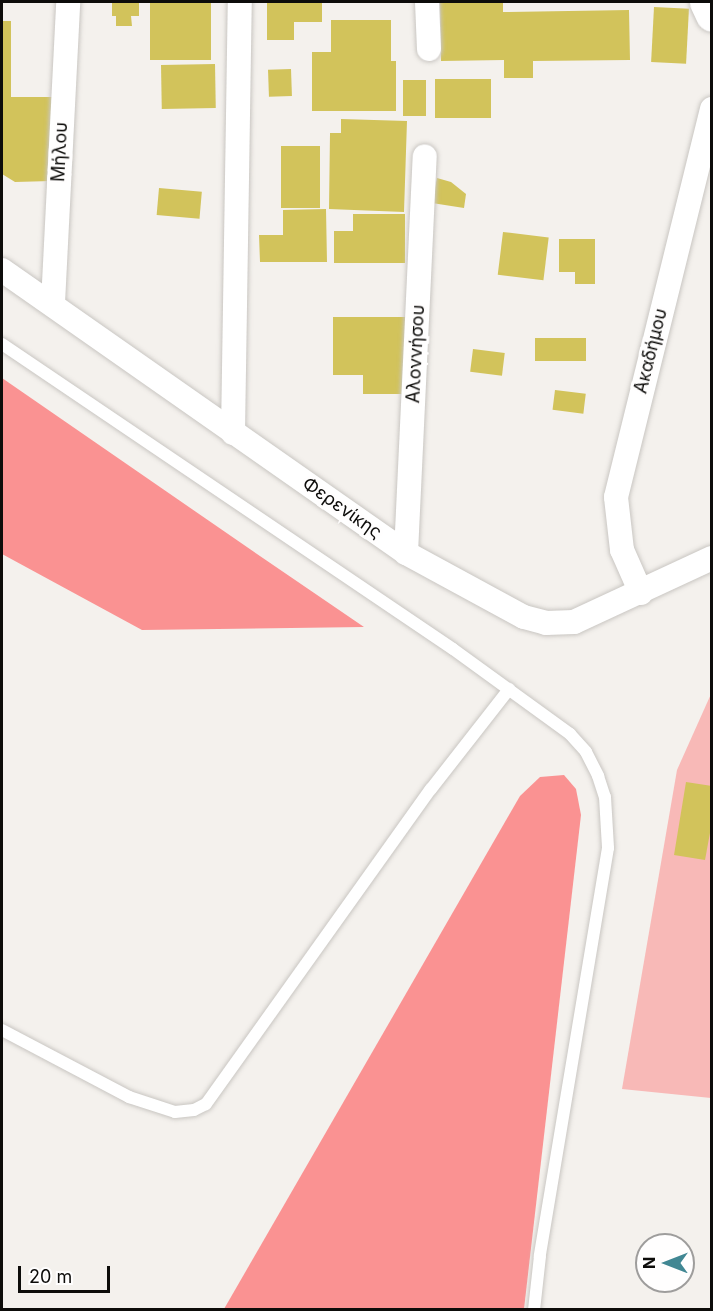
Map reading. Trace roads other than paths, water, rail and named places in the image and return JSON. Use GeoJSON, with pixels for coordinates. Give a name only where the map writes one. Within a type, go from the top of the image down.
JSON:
{"type":"FeatureCollection","features":[{"type":"Feature","properties":{"kind":"street","name":"Μήλου"},"geometry":{"type":"LineString","coordinates":[[53,303],[68,2]]}},
{"type":"Feature","properties":{"kind":"street"},"geometry":{"type":"LineString","coordinates":[[233,433],[240,2]]}},
{"type":"Feature","properties":{"kind":"street"},"geometry":{"type":"LineString","coordinates":[[427,2],[429,49]]}},
{"type":"Feature","properties":{"kind":"street"},"geometry":{"type":"LineString","coordinates":[[706,2],[711,15]]}},
{"type":"Feature","properties":{"kind":"street","name":"Ακαδήμου"},"geometry":{"type":"LineString","coordinates":[[641,593],[621,543],[616,497],[711,109]]}},
{"type":"Feature","properties":{"kind":"street","name":"Αλοννήσου"},"geometry":{"type":"LineString","coordinates":[[406,553],[425,156]]}},
{"type":"Feature","properties":{"kind":"street","name":"Φερενίκης"},"geometry":{"type":"LineString","coordinates":[[2,270],[53,303],[233,433],[406,553],[524,617],[546,623],[574,622],[641,593],[711,558]]}},
{"type":"Feature","properties":{"kind":"lane"},"geometry":{"type":"LineString","coordinates":[[2,344],[509,689],[570,734],[586,752],[605,797],[608,848],[540,1256],[534,1310]]}},
{"type":"Feature","properties":{"kind":"lane"},"geometry":{"type":"LineString","coordinates":[[2,1030],[129,1097],[175,1112],[194,1110],[206,1104],[431,789],[509,689]]}}]}
